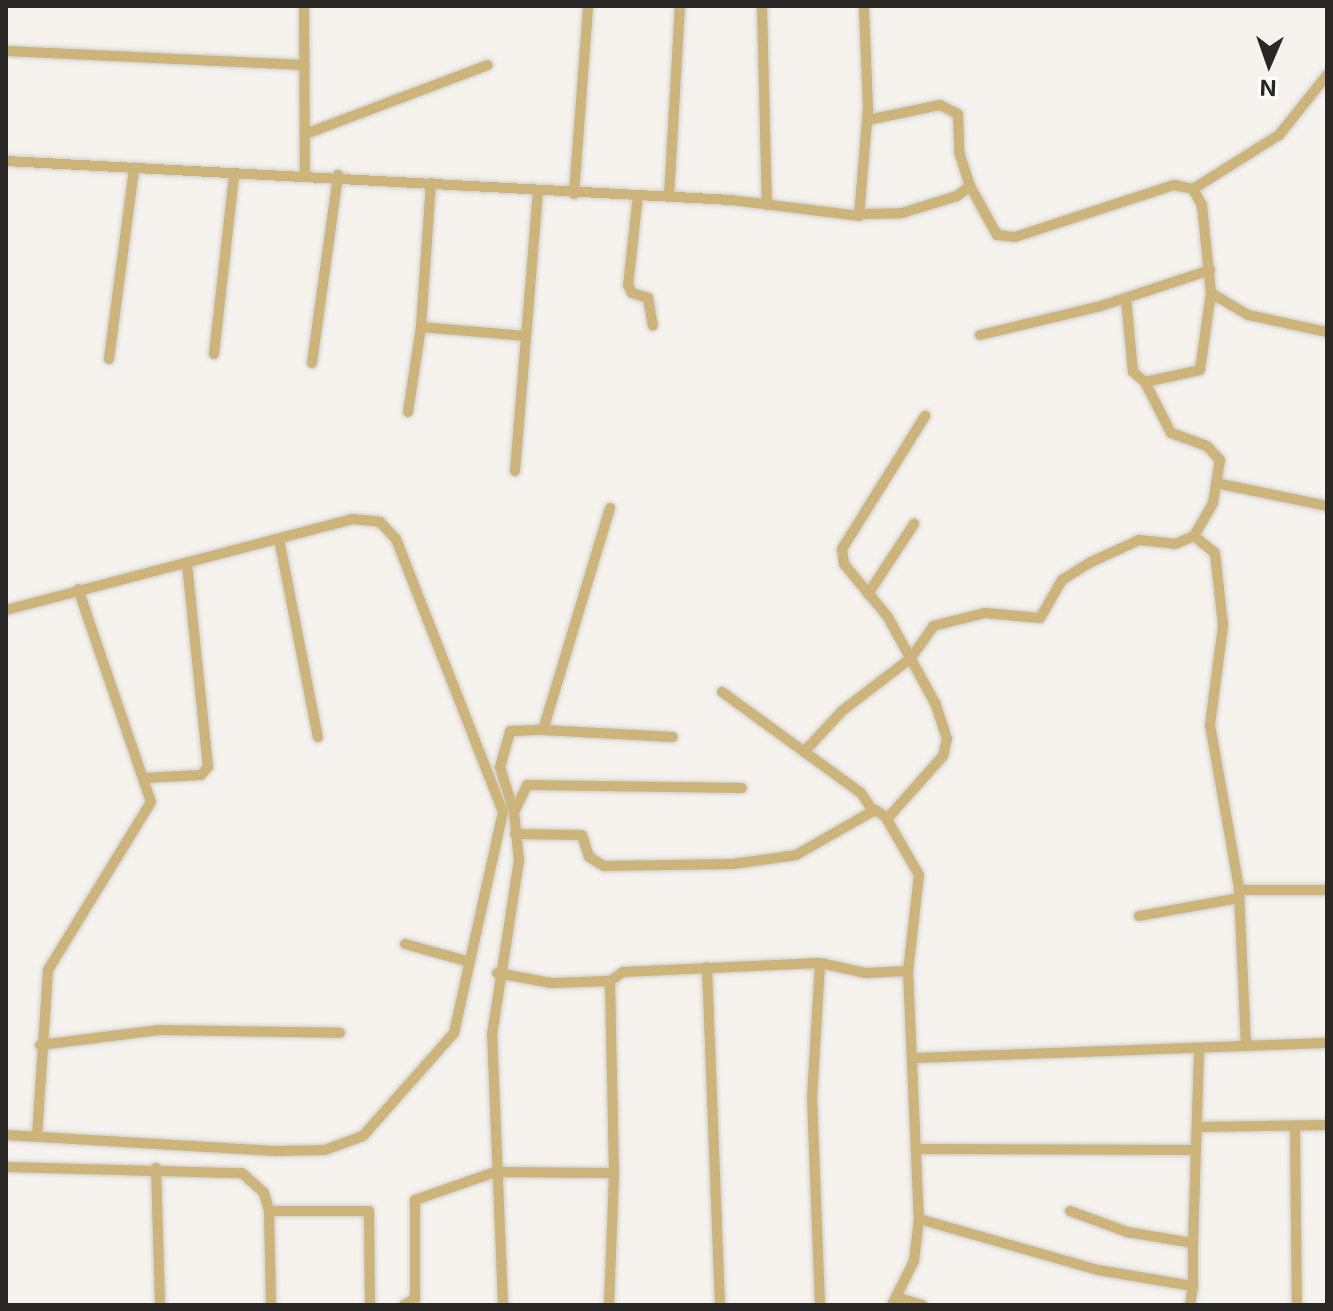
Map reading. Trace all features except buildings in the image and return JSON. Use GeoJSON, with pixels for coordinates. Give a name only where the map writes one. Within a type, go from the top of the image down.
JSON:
{"type":"FeatureCollection","features":[{"type":"Feature","properties":{"kind":"street"},"geometry":{"type":"LineString","coordinates":[[304,6],[308,133],[305,175]]}},
{"type":"Feature","properties":{"kind":"street"},"geometry":{"type":"LineString","coordinates":[[669,196],[680,6]]}},
{"type":"Feature","properties":{"kind":"street"},"geometry":{"type":"LineString","coordinates":[[762,6],[767,205]]}},
{"type":"Feature","properties":{"kind":"street"},"geometry":{"type":"LineString","coordinates":[[863,214],[868,120],[864,8]]}},
{"type":"Feature","properties":{"kind":"street"},"geometry":{"type":"LineString","coordinates":[[574,194],[588,9]]}},
{"type":"Feature","properties":{"kind":"street"},"geometry":{"type":"LineString","coordinates":[[6,51],[305,65]]}},
{"type":"Feature","properties":{"kind":"street"},"geometry":{"type":"LineString","coordinates":[[308,133],[488,65]]}},
{"type":"Feature","properties":{"kind":"street"},"geometry":{"type":"LineString","coordinates":[[868,120],[940,105],[958,114],[959,152],[970,186],[997,235],[1015,237],[1174,185],[1193,189],[1279,135],[1327,75]]}},
{"type":"Feature","properties":{"kind":"street"},"geometry":{"type":"LineString","coordinates":[[6,161],[234,175],[338,175],[538,194],[669,196],[863,214],[902,213],[957,196],[970,186]]}},
{"type":"Feature","properties":{"kind":"street"},"geometry":{"type":"LineString","coordinates":[[109,359],[134,168]]}},
{"type":"Feature","properties":{"kind":"street"},"geometry":{"type":"LineString","coordinates":[[214,354],[234,175]]}},
{"type":"Feature","properties":{"kind":"street"},"geometry":{"type":"LineString","coordinates":[[312,363],[338,175]]}},
{"type":"Feature","properties":{"kind":"street"},"geometry":{"type":"LineString","coordinates":[[408,412],[421,327],[431,183]]}},
{"type":"Feature","properties":{"kind":"street"},"geometry":{"type":"LineString","coordinates":[[1145,382],[1200,370],[1211,290],[1202,205],[1193,189]]}},
{"type":"Feature","properties":{"kind":"street"},"geometry":{"type":"LineString","coordinates":[[515,471],[538,194]]}},
{"type":"Feature","properties":{"kind":"street"},"geometry":{"type":"LineString","coordinates":[[638,195],[628,285],[632,293],[648,298],[653,326]]}},
{"type":"Feature","properties":{"kind":"street"},"geometry":{"type":"LineString","coordinates":[[980,335],[1126,298],[1188,274],[1210,270]]}},
{"type":"Feature","properties":{"kind":"street"},"geometry":{"type":"LineString","coordinates":[[1188,274],[1248,315],[1327,332]]}},
{"type":"Feature","properties":{"kind":"street"},"geometry":{"type":"LineString","coordinates":[[804,752],[842,711],[911,658],[933,626],[985,613],[1040,618],[1062,580],[1091,562],[1139,540],[1175,544],[1194,536],[1213,503],[1220,460],[1207,446],[1171,433],[1145,382],[1133,372],[1126,298]]}},
{"type":"Feature","properties":{"kind":"street"},"geometry":{"type":"LineString","coordinates":[[421,327],[525,336]]}},
{"type":"Feature","properties":{"kind":"street"},"geometry":{"type":"LineString","coordinates":[[887,819],[943,756],[947,739],[911,658],[844,564],[842,549],[925,416]]}},
{"type":"Feature","properties":{"kind":"street"},"geometry":{"type":"LineString","coordinates":[[1216,483],[1327,506]]}},
{"type":"Feature","properties":{"kind":"street"},"geometry":{"type":"LineString","coordinates":[[543,730],[610,508]]}},
{"type":"Feature","properties":{"kind":"street"},"geometry":{"type":"LineString","coordinates":[[6,610],[362,518],[380,522],[396,539],[503,812],[470,962],[448,1042],[387,1116],[342,1147],[275,1151],[6,1135]]}},
{"type":"Feature","properties":{"kind":"street"},"geometry":{"type":"LineString","coordinates":[[868,594],[914,524]]}},
{"type":"Feature","properties":{"kind":"street"},"geometry":{"type":"LineString","coordinates":[[1194,536],[1215,553],[1223,626],[1218,699],[1210,725],[1239,892],[1246,1046]]}},
{"type":"Feature","properties":{"kind":"street"},"geometry":{"type":"LineString","coordinates":[[279,539],[318,737]]}},
{"type":"Feature","properties":{"kind":"street"},"geometry":{"type":"LineString","coordinates":[[144,778],[201,775],[208,767],[187,563]]}},
{"type":"Feature","properties":{"kind":"street"},"geometry":{"type":"LineString","coordinates":[[37,1136],[40,1045],[48,970],[147,815],[151,802],[78,589]]}},
{"type":"Feature","properties":{"kind":"street"},"geometry":{"type":"LineString","coordinates":[[722,692],[861,793],[873,811],[887,819],[919,875],[908,971],[919,1219],[914,1261],[894,1301],[923,1305]]}},
{"type":"Feature","properties":{"kind":"street"},"geometry":{"type":"LineString","coordinates":[[503,1305],[504,1230],[495,1172],[492,1035],[497,973],[519,861],[514,812],[500,767],[507,737],[510,731],[543,730],[673,737]]}},
{"type":"Feature","properties":{"kind":"street"},"geometry":{"type":"LineString","coordinates":[[514,812],[527,785],[742,788]]}},
{"type":"Feature","properties":{"kind":"street"},"geometry":{"type":"LineString","coordinates":[[515,834],[582,835],[589,857],[604,866],[733,864],[796,855],[873,811]]}},
{"type":"Feature","properties":{"kind":"street"},"geometry":{"type":"LineString","coordinates":[[1139,916],[1239,890],[1327,890]]}},
{"type":"Feature","properties":{"kind":"street"},"geometry":{"type":"LineString","coordinates":[[405,944],[470,962]]}},
{"type":"Feature","properties":{"kind":"street"},"geometry":{"type":"LineString","coordinates":[[497,973],[525,982],[610,981],[623,972],[820,963],[865,973],[908,971]]}},
{"type":"Feature","properties":{"kind":"street"},"geometry":{"type":"LineString","coordinates":[[820,963],[812,1098],[820,1305]]}},
{"type":"Feature","properties":{"kind":"street"},"geometry":{"type":"LineString","coordinates":[[707,967],[720,1305]]}},
{"type":"Feature","properties":{"kind":"street"},"geometry":{"type":"LineString","coordinates":[[609,1305],[614,1173],[610,981]]}},
{"type":"Feature","properties":{"kind":"street"},"geometry":{"type":"LineString","coordinates":[[40,1045],[159,1030],[340,1033]]}},
{"type":"Feature","properties":{"kind":"street"},"geometry":{"type":"LineString","coordinates":[[914,1058],[1199,1053],[1246,1046],[1327,1043]]}},
{"type":"Feature","properties":{"kind":"street"},"geometry":{"type":"LineString","coordinates":[[1190,1305],[1199,1127],[1199,1053]]}},
{"type":"Feature","properties":{"kind":"street"},"geometry":{"type":"LineString","coordinates":[[1199,1127],[1295,1128],[1327,1125]]}},
{"type":"Feature","properties":{"kind":"street"},"geometry":{"type":"LineString","coordinates":[[1295,1128],[1297,1305]]}},
{"type":"Feature","properties":{"kind":"street"},"geometry":{"type":"LineString","coordinates":[[916,1149],[1196,1150]]}},
{"type":"Feature","properties":{"kind":"street"},"geometry":{"type":"LineString","coordinates":[[6,1167],[156,1168],[242,1173],[264,1193],[269,1211],[271,1305]]}},
{"type":"Feature","properties":{"kind":"street"},"geometry":{"type":"LineString","coordinates":[[156,1168],[160,1305]]}},
{"type":"Feature","properties":{"kind":"street"},"geometry":{"type":"LineString","coordinates":[[404,1305],[415,1299],[415,1200],[495,1172],[614,1173]]}},
{"type":"Feature","properties":{"kind":"street"},"geometry":{"type":"LineString","coordinates":[[269,1211],[369,1211],[370,1305]]}},
{"type":"Feature","properties":{"kind":"street"},"geometry":{"type":"LineString","coordinates":[[1070,1211],[1127,1232],[1193,1243]]}},
{"type":"Feature","properties":{"kind":"street"},"geometry":{"type":"LineString","coordinates":[[919,1219],[1098,1270],[1193,1286]]}}]}
